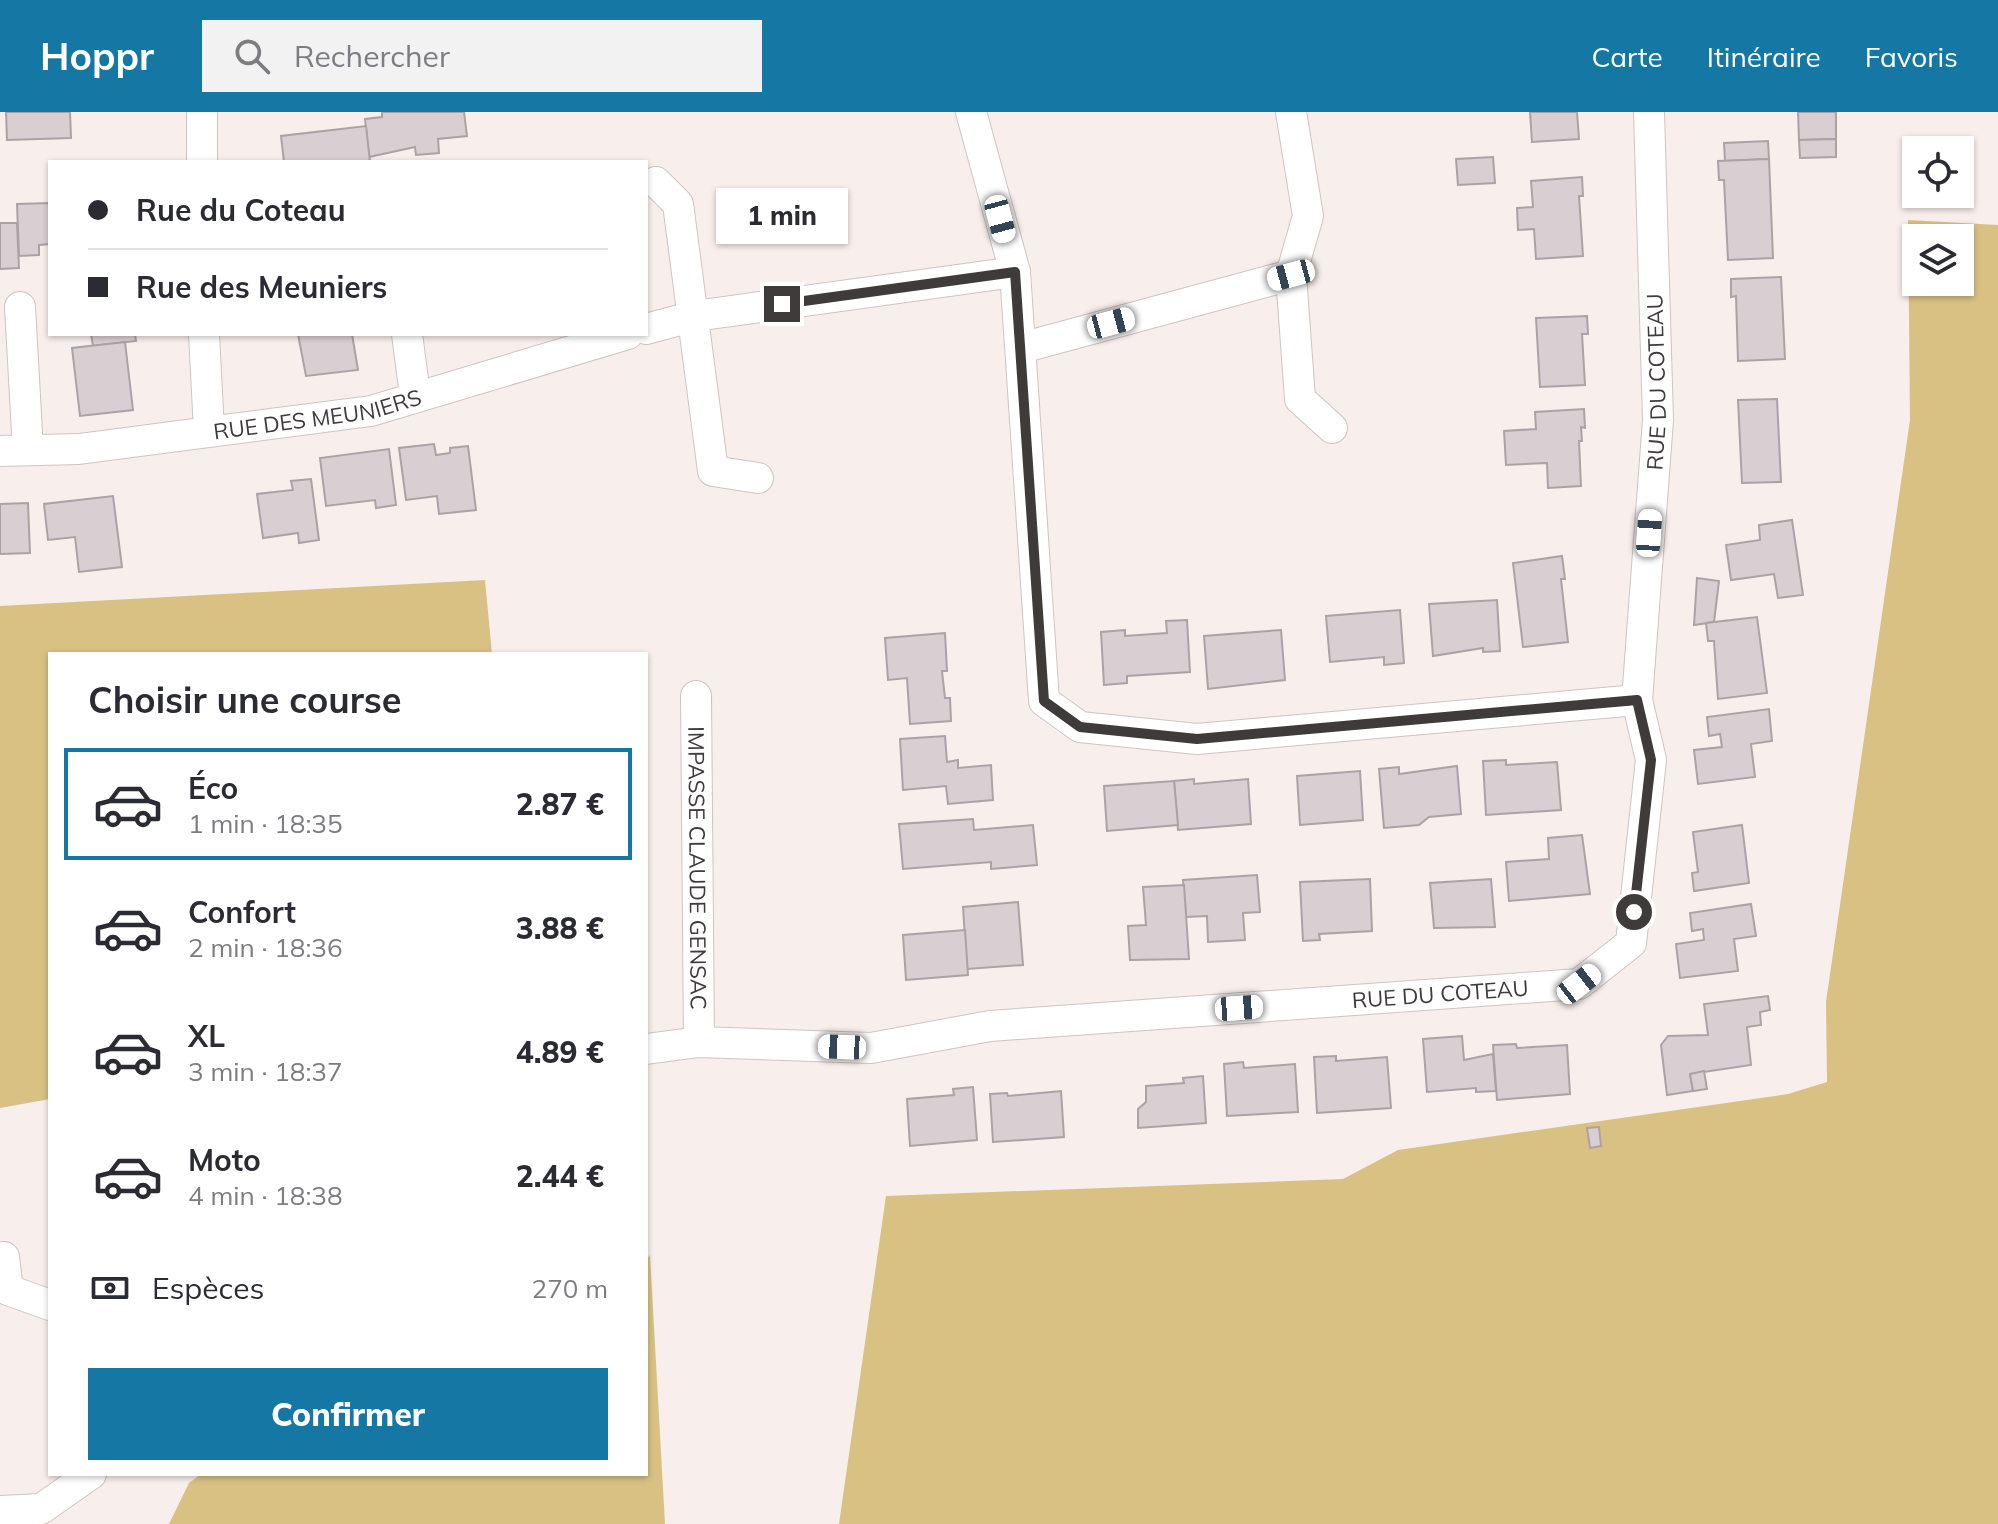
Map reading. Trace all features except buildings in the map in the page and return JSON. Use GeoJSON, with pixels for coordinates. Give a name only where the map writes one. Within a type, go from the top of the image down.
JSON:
{"type":"FeatureCollection","features":[{"type":"Feature","properties":{"kind":"street"},"geometry":{"type":"LineString","coordinates":[[202,112],[202,160]]}},
{"type":"Feature","properties":{"kind":"street"},"geometry":{"type":"LineString","coordinates":[[971,112],[1015,272],[1044,701],[1080,727],[1197,739],[1637,700]]}},
{"type":"Feature","properties":{"kind":"street"},"geometry":{"type":"LineString","coordinates":[[1291,112],[1308,216],[1291,275],[1300,399],[1332,428]]}},
{"type":"Feature","properties":{"kind":"street","name":"RUE DU COTEAU"},"geometry":{"type":"LineString","coordinates":[[648,1049],[699,1042],[871,1048],[990,1026],[1579,984],[1631,943],[1651,760],[1637,700],[1658,420],[1649,112]]}},
{"type":"Feature","properties":{"kind":"street"},"geometry":{"type":"LineString","coordinates":[[656,182],[678,204],[713,471],[758,478]]}},
{"type":"Feature","properties":{"kind":"street"},"geometry":{"type":"LineString","coordinates":[[648,328],[695,316],[1015,272]]}},
{"type":"Feature","properties":{"kind":"street"},"geometry":{"type":"LineString","coordinates":[[1021,348],[1291,275]]}},
{"type":"Feature","properties":{"kind":"street"},"geometry":{"type":"LineString","coordinates":[[14,451],[20,307]]}},
{"type":"Feature","properties":{"kind":"street"},"geometry":{"type":"LineString","coordinates":[[204,336],[209,431]]}},
{"type":"Feature","properties":{"kind":"street"},"geometry":{"type":"LineString","coordinates":[[407,336],[415,395]]}},
{"type":"Feature","properties":{"kind":"street","name":"RUE DES MEUNIERS"},"geometry":{"type":"LineString","coordinates":[[14,451],[79,449],[371,411],[415,395],[621,336]]}},
{"type":"Feature","properties":{"kind":"street","name":"IMPASSE CLAUDE GENSAC"},"geometry":{"type":"LineString","coordinates":[[696,696],[699,1042]]}},
{"type":"Feature","properties":{"kind":"street"},"geometry":{"type":"LineString","coordinates":[[4,1257],[8,1290],[48,1304]]}},
{"type":"Feature","properties":{"kind":"street"},"geometry":{"type":"LineString","coordinates":[[0,1511],[41,1509],[88,1476]]}},
{"type":"Feature","properties":{"kind":"shaded area"},"geometry":{"type":"Polygon","coordinates":[[[1908,220],[1998,225],[1998,1524],[839,1524],[886,1196],[1343,1179],[1398,1150],[1788,1094],[1827,1082],[1826,1002],[1910,420],[1909,296],[1974,296],[1974,224],[1908,224],[1908,220]]]}},
{"type":"Feature","properties":{"kind":"shaded area"},"geometry":{"type":"Polygon","coordinates":[[[485,580],[492,652],[48,652],[48,1099],[0,1108],[0,606],[485,580]]]}},
{"type":"Feature","properties":{"kind":"shaded area"},"geometry":{"type":"Polygon","coordinates":[[[650,1255],[665,1524],[169,1524],[189,1483],[198,1476],[648,1476],[650,1255]]]}},
{"type":"Feature","properties":{"kind":"route"},"geometry":{"type":"LineString","coordinates":[[782,304],[1015,272],[1044,701],[1080,727],[1197,739],[1637,700],[1651,760],[1634,912]]}}]}
